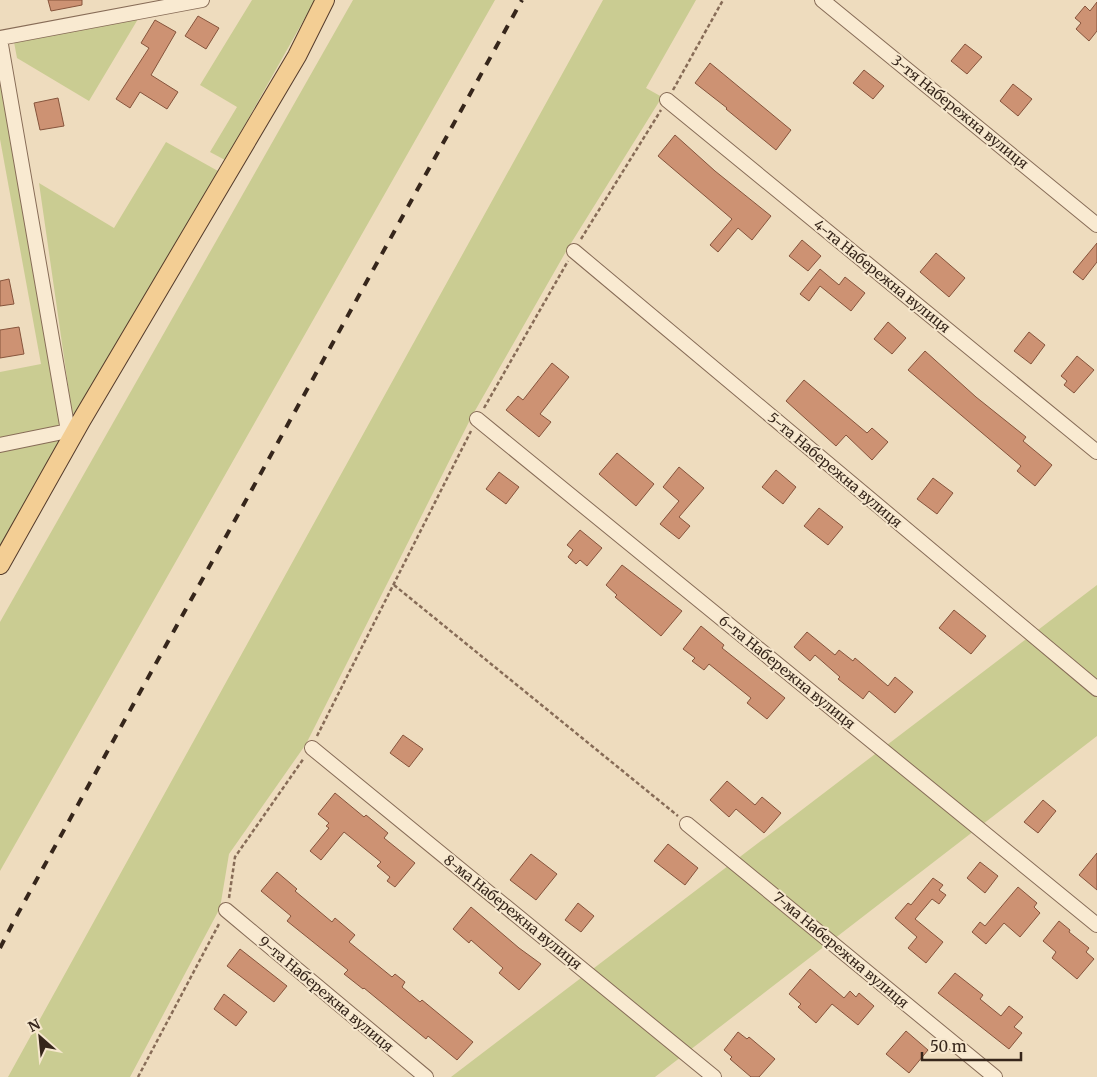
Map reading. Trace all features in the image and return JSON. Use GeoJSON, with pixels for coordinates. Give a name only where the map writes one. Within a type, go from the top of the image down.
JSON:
{"type":"FeatureCollection","features":[{"type":"Feature","properties":{"kind":"main road"},"geometry":{"type":"LineString","coordinates":[[0,565],[74,426],[297,56],[325,0]]}},
{"type":"Feature","properties":{"kind":"street"},"geometry":{"type":"LineString","coordinates":[[0,445],[74,426],[0,38],[202,0]]}},
{"type":"Feature","properties":{"kind":"street","name":"3-тя Набережна вулиця"},"geometry":{"type":"LineString","coordinates":[[822,0],[1097,225]]}},
{"type":"Feature","properties":{"kind":"street","name":"4-та Набережна вулиця"},"geometry":{"type":"LineString","coordinates":[[667,100],[1097,452]]}},
{"type":"Feature","properties":{"kind":"street","name":"5-та Набережна вулиця"},"geometry":{"type":"LineString","coordinates":[[574,251],[1097,689]]}},
{"type":"Feature","properties":{"kind":"street","name":"6-та Набережна вулиця"},"geometry":{"type":"LineString","coordinates":[[477,419],[1097,925]]}},
{"type":"Feature","properties":{"kind":"street","name":"8-ма Набережна вулиця"},"geometry":{"type":"LineString","coordinates":[[312,748],[714,1077]]}},
{"type":"Feature","properties":{"kind":"street","name":"7-ма Набережна вулиця"},"geometry":{"type":"LineString","coordinates":[[687,824],[994,1077]]}},
{"type":"Feature","properties":{"kind":"street","name":"9-та Набережна вулиця"},"geometry":{"type":"LineString","coordinates":[[226,910],[426,1077]]}},
{"type":"Feature","properties":{"kind":"path"},"geometry":{"type":"LineString","coordinates":[[138,1077],[226,910],[236,857],[312,748],[477,419],[574,251],[667,100],[724,0]]}},
{"type":"Feature","properties":{"kind":"path"},"geometry":{"type":"LineString","coordinates":[[394,585],[687,824]]}},
{"type":"Feature","properties":{"kind":"green space"},"geometry":{"type":"Polygon","coordinates":[[[252,0],[315,0],[225,160],[210,152],[237,107],[200,85],[252,0]]]}},
{"type":"Feature","properties":{"kind":"green space"},"geometry":{"type":"Polygon","coordinates":[[[353,0],[495,0],[0,871],[0,622],[353,0]]]}},
{"type":"Feature","properties":{"kind":"green space"},"geometry":{"type":"Polygon","coordinates":[[[603,0],[696,0],[646,88],[662,97],[568,248],[472,416],[306,744],[229,854],[220,908],[130,1077],[8,1077],[603,0]]]}},
{"type":"Feature","properties":{"kind":"green space"},"geometry":{"type":"Polygon","coordinates":[[[138,19],[89,101],[17,58],[14,42],[138,19]]]}},
{"type":"Feature","properties":{"kind":"green space"},"geometry":{"type":"Polygon","coordinates":[[[0,77],[61,429],[0,441],[0,372],[41,364],[0,139],[0,77]]]}},
{"type":"Feature","properties":{"kind":"green space"},"geometry":{"type":"Polygon","coordinates":[[[166,142],[218,171],[80,416],[72,413],[39,183],[114,228],[166,142]]]}},
{"type":"Feature","properties":{"kind":"green space"},"geometry":{"type":"Polygon","coordinates":[[[67,436],[0,551],[0,450],[67,436]]]}},
{"type":"Feature","properties":{"kind":"green space"},"geometry":{"type":"Polygon","coordinates":[[[1097,585],[1097,736],[655,1077],[451,1077],[1097,585]]]}},
{"type":"Feature","properties":{"kind":"building"},"geometry":{"type":"Polygon","coordinates":[[[48,0],[82,0],[82,5],[51,11],[48,0]]]}},
{"type":"Feature","properties":{"kind":"building"},"geometry":{"type":"Polygon","coordinates":[[[1097,2],[1097,31],[1089,41],[1076,29],[1081,23],[1075,18],[1085,6],[1090,11],[1097,2]]]}},
{"type":"Feature","properties":{"kind":"building"},"geometry":{"type":"Polygon","coordinates":[[[198,16],[219,28],[206,49],[185,36],[198,16]]]}},
{"type":"Feature","properties":{"kind":"building"},"geometry":{"type":"Polygon","coordinates":[[[155,20],[176,32],[151,75],[178,92],[167,109],[140,92],[130,108],[116,99],[149,48],[141,43],[155,20]]]}},
{"type":"Feature","properties":{"kind":"building"},"geometry":{"type":"Polygon","coordinates":[[[965,44],[982,57],[967,74],[951,61],[965,44]]]}},
{"type":"Feature","properties":{"kind":"building"},"geometry":{"type":"Polygon","coordinates":[[[710,63],[791,130],[776,150],[695,83],[710,63]]]}},
{"type":"Feature","properties":{"kind":"building"},"geometry":{"type":"Polygon","coordinates":[[[864,70],[884,86],[873,99],[853,83],[864,70]]]}},
{"type":"Feature","properties":{"kind":"building"},"geometry":{"type":"Polygon","coordinates":[[[1013,84],[1032,99],[1018,116],[1000,101],[1013,84]]]}},
{"type":"Feature","properties":{"kind":"building"},"geometry":{"type":"Polygon","coordinates":[[[58,98],[64,126],[40,130],[34,103],[58,98]]]}},
{"type":"Feature","properties":{"kind":"building"},"geometry":{"type":"Polygon","coordinates":[[[675,135],[715,171],[771,216],[752,240],[738,228],[718,252],[710,245],[732,219],[658,156],[675,135]]]}},
{"type":"Feature","properties":{"kind":"building"},"geometry":{"type":"Polygon","coordinates":[[[802,240],[821,256],[808,271],[789,256],[802,240]]]}},
{"type":"Feature","properties":{"kind":"building"},"geometry":{"type":"Polygon","coordinates":[[[1097,243],[1097,262],[1083,280],[1073,272],[1097,243]]]}},
{"type":"Feature","properties":{"kind":"building"},"geometry":{"type":"Polygon","coordinates":[[[936,253],[965,278],[949,297],[920,272],[936,253]]]}},
{"type":"Feature","properties":{"kind":"building"},"geometry":{"type":"Polygon","coordinates":[[[820,269],[839,285],[845,277],[865,293],[851,311],[820,286],[809,301],[800,294],[820,269]]]}},
{"type":"Feature","properties":{"kind":"building"},"geometry":{"type":"Polygon","coordinates":[[[9,279],[14,304],[0,306],[0,281],[9,279]]]}},
{"type":"Feature","properties":{"kind":"building"},"geometry":{"type":"Polygon","coordinates":[[[888,322],[906,338],[892,354],[874,339],[888,322]]]}},
{"type":"Feature","properties":{"kind":"building"},"geometry":{"type":"Polygon","coordinates":[[[19,327],[24,354],[0,358],[0,330],[19,327]]]}},
{"type":"Feature","properties":{"kind":"building"},"geometry":{"type":"Polygon","coordinates":[[[1029,332],[1045,345],[1031,364],[1014,351],[1029,332]]]}},
{"type":"Feature","properties":{"kind":"building"},"geometry":{"type":"Polygon","coordinates":[[[925,351],[976,397],[1026,437],[1023,441],[1052,465],[1035,486],[1017,471],[1021,466],[908,370],[925,351]]]}},
{"type":"Feature","properties":{"kind":"building"},"geometry":{"type":"Polygon","coordinates":[[[1077,356],[1094,370],[1074,393],[1064,385],[1067,381],[1061,376],[1077,356]]]}},
{"type":"Feature","properties":{"kind":"building"},"geometry":{"type":"Polygon","coordinates":[[[552,363],[569,377],[540,414],[551,422],[539,437],[506,410],[518,396],[523,400],[552,363]]]}},
{"type":"Feature","properties":{"kind":"building"},"geometry":{"type":"Polygon","coordinates":[[[804,380],[867,433],[872,428],[888,442],[872,460],[846,435],[836,446],[786,401],[804,380]]]}},
{"type":"Feature","properties":{"kind":"building"},"geometry":{"type":"Polygon","coordinates":[[[617,453],[654,484],[636,506],[599,474],[617,453]]]}},
{"type":"Feature","properties":{"kind":"building"},"geometry":{"type":"Polygon","coordinates":[[[679,467],[704,488],[679,517],[690,526],[679,539],[660,524],[679,501],[663,487],[679,467]]]}},
{"type":"Feature","properties":{"kind":"building"},"geometry":{"type":"Polygon","coordinates":[[[776,470],[796,487],[783,504],[762,487],[776,470]]]}},
{"type":"Feature","properties":{"kind":"building"},"geometry":{"type":"Polygon","coordinates":[[[499,472],[519,487],[506,504],[486,489],[499,472]]]}},
{"type":"Feature","properties":{"kind":"building"},"geometry":{"type":"Polygon","coordinates":[[[933,478],[953,493],[937,514],[917,499],[933,478]]]}},
{"type":"Feature","properties":{"kind":"building"},"geometry":{"type":"Polygon","coordinates":[[[819,508],[843,527],[828,545],[804,526],[819,508]]]}},
{"type":"Feature","properties":{"kind":"building"},"geometry":{"type":"Polygon","coordinates":[[[580,530],[602,548],[587,566],[580,560],[576,564],[568,557],[573,550],[567,545],[580,530]]]}},
{"type":"Feature","properties":{"kind":"building"},"geometry":{"type":"Polygon","coordinates":[[[622,565],[682,611],[661,636],[615,597],[617,595],[606,585],[622,565]]]}},
{"type":"Feature","properties":{"kind":"building"},"geometry":{"type":"Polygon","coordinates":[[[954,610],[986,636],[971,654],[939,628],[954,610]]]}},
{"type":"Feature","properties":{"kind":"building"},"geometry":{"type":"Polygon","coordinates":[[[701,626],[724,645],[722,648],[785,698],[767,719],[747,703],[751,698],[709,664],[704,670],[692,661],[695,658],[683,649],[701,626]]]}},
{"type":"Feature","properties":{"kind":"building"},"geometry":{"type":"Polygon","coordinates":[[[807,632],[835,655],[839,650],[853,661],[855,658],[888,686],[895,677],[913,692],[895,713],[869,691],[863,699],[838,679],[840,677],[815,655],[810,661],[794,647],[807,632]]]}},
{"type":"Feature","properties":{"kind":"building"},"geometry":{"type":"Polygon","coordinates":[[[403,735],[423,749],[409,767],[390,753],[403,735]]]}},
{"type":"Feature","properties":{"kind":"building"},"geometry":{"type":"Polygon","coordinates":[[[727,781],[755,805],[762,797],[781,813],[764,833],[736,809],[729,817],[710,800],[727,781]]]}},
{"type":"Feature","properties":{"kind":"building"},"geometry":{"type":"Polygon","coordinates":[[[335,793],[364,817],[366,815],[388,833],[384,838],[415,863],[395,887],[387,881],[390,877],[377,866],[381,862],[344,832],[321,860],[310,851],[329,828],[326,826],[329,823],[318,814],[335,793]]]}},
{"type":"Feature","properties":{"kind":"building"},"geometry":{"type":"Polygon","coordinates":[[[1043,800],[1056,811],[1038,833],[1024,822],[1043,800]]]}},
{"type":"Feature","properties":{"kind":"building"},"geometry":{"type":"Polygon","coordinates":[[[668,844],[698,868],[685,885],[654,861],[668,844]]]}},
{"type":"Feature","properties":{"kind":"building"},"geometry":{"type":"Polygon","coordinates":[[[1097,853],[1097,890],[1079,875],[1097,853]]]}},
{"type":"Feature","properties":{"kind":"building"},"geometry":{"type":"Polygon","coordinates":[[[531,854],[557,874],[536,900],[510,880],[531,854]]]}},
{"type":"Feature","properties":{"kind":"building"},"geometry":{"type":"Polygon","coordinates":[[[980,862],[998,876],[985,893],[967,878],[980,862]]]}},
{"type":"Feature","properties":{"kind":"building"},"geometry":{"type":"Polygon","coordinates":[[[277,872],[297,889],[295,891],[332,922],[335,918],[355,935],[349,942],[392,977],[395,974],[405,982],[402,987],[420,1002],[422,1000],[473,1042],[457,1060],[428,1036],[426,1039],[344,974],[348,970],[287,921],[291,916],[261,891],[277,872]]]}},
{"type":"Feature","properties":{"kind":"building"},"geometry":{"type":"Polygon","coordinates":[[[933,878],[943,885],[939,890],[946,895],[939,904],[932,899],[915,919],[943,942],[926,963],[908,948],[917,937],[895,918],[908,903],[911,905],[933,878]]]}},
{"type":"Feature","properties":{"kind":"building"},"geometry":{"type":"Polygon","coordinates":[[[1018,887],[1037,903],[1034,907],[1040,913],[1020,937],[1004,923],[986,944],[972,932],[980,922],[985,926],[1018,887]]]}},
{"type":"Feature","properties":{"kind":"building"},"geometry":{"type":"Polygon","coordinates":[[[578,903],[594,916],[581,932],[565,920],[578,903]]]}},
{"type":"Feature","properties":{"kind":"building"},"geometry":{"type":"Polygon","coordinates":[[[471,907],[541,964],[519,990],[499,973],[503,968],[471,940],[469,943],[453,929],[471,907]]]}},
{"type":"Feature","properties":{"kind":"building"},"geometry":{"type":"Polygon","coordinates":[[[1059,921],[1089,948],[1086,952],[1094,959],[1077,979],[1052,958],[1056,952],[1043,941],[1059,921]]]}},
{"type":"Feature","properties":{"kind":"building"},"geometry":{"type":"Polygon","coordinates":[[[240,949],[287,986],[274,1002],[227,966],[240,949]]]}},
{"type":"Feature","properties":{"kind":"building"},"geometry":{"type":"Polygon","coordinates":[[[810,969],[844,998],[850,991],[856,997],[859,993],[874,1006],[858,1025],[832,1004],[816,1023],[798,1007],[801,1004],[789,994],[810,969]]]}},
{"type":"Feature","properties":{"kind":"building"},"geometry":{"type":"Polygon","coordinates":[[[955,973],[983,995],[980,999],[1001,1016],[1009,1006],[1023,1017],[1014,1027],[1022,1033],[1009,1049],[938,993],[955,973]]]}},
{"type":"Feature","properties":{"kind":"building"},"geometry":{"type":"Polygon","coordinates":[[[224,994],[247,1012],[236,1026],[214,1009],[224,994]]]}},
{"type":"Feature","properties":{"kind":"building"},"geometry":{"type":"Polygon","coordinates":[[[906,1031],[928,1050],[909,1073],[886,1054],[906,1031]]]}},
{"type":"Feature","properties":{"kind":"building"},"geometry":{"type":"Polygon","coordinates":[[[738,1032],[747,1039],[749,1037],[775,1059],[759,1077],[751,1077],[730,1059],[732,1057],[724,1050],[738,1032]]]}},
{"type":"Feature","properties":{"kind":"railway"},"geometry":{"type":"LineString","coordinates":[[0,948],[522,0]]}}]}
